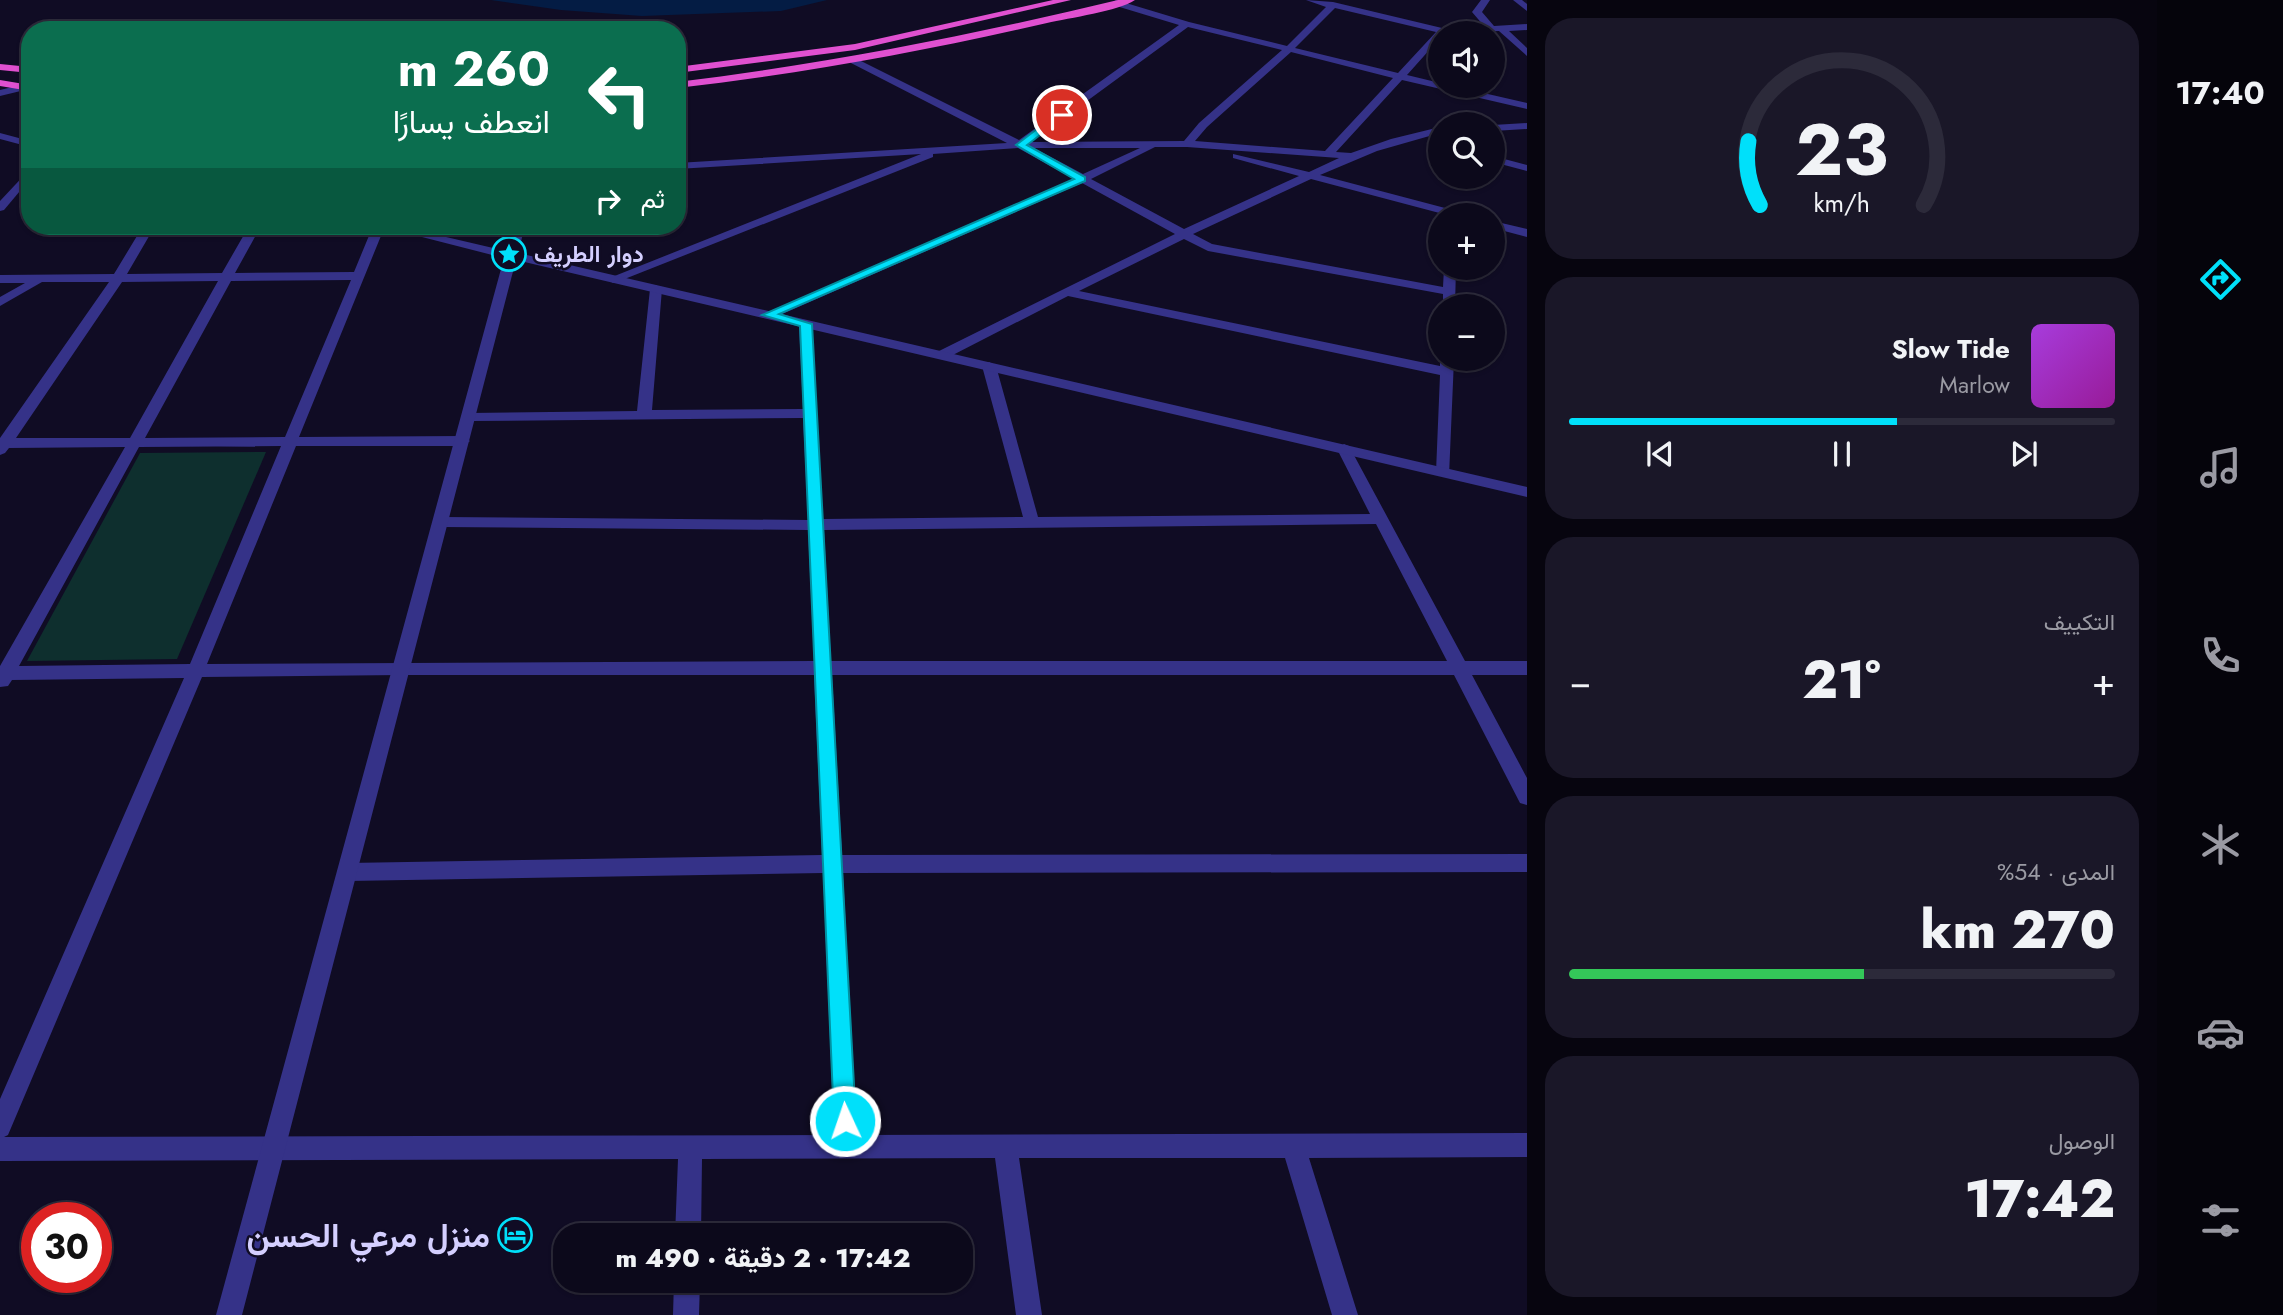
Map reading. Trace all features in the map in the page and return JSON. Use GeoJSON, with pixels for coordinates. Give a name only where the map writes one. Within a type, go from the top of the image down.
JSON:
{"type":"FeatureCollection","features":[{"type":"Feature","properties":{"kind":"highway"},"geometry":{"type":"LineString","coordinates":[[686,69],[855,47],[1066,0]]}},
{"type":"Feature","properties":{"kind":"highway"},"geometry":{"type":"LineString","coordinates":[[686,84],[854,61],[983,35],[1130,0]]}},
{"type":"Feature","properties":{"kind":"highway"},"geometry":{"type":"LineString","coordinates":[[0,67],[21,69]]}},
{"type":"Feature","properties":{"kind":"highway"},"geometry":{"type":"LineString","coordinates":[[0,83],[21,86]]}},
{"type":"Feature","properties":{"kind":"street"},"geometry":{"type":"LineString","coordinates":[[1310,0],[1428,28]]}},
{"type":"Feature","properties":{"kind":"street"},"geometry":{"type":"LineString","coordinates":[[1486,0],[1477,12],[1488,21]]}},
{"type":"Feature","properties":{"kind":"street"},"geometry":{"type":"LineString","coordinates":[[1517,0],[1527,8]]}},
{"type":"Feature","properties":{"kind":"street"},"geometry":{"type":"LineString","coordinates":[[1116,4],[1186,24],[1428,83]]}},
{"type":"Feature","properties":{"kind":"street"},"geometry":{"type":"LineString","coordinates":[[1187,144],[1203,125],[1289,49],[1333,5]]}},
{"type":"Feature","properties":{"kind":"street"},"geometry":{"type":"LineString","coordinates":[[1020,145],[1186,24]]}},
{"type":"Feature","properties":{"kind":"street"},"geometry":{"type":"LineString","coordinates":[[1505,27],[1527,27]]}},
{"type":"Feature","properties":{"kind":"street"},"geometry":{"type":"LineString","coordinates":[[1505,35],[1527,53]]}},
{"type":"Feature","properties":{"kind":"street"},"geometry":{"type":"LineString","coordinates":[[1328,154],[1428,45]]}},
{"type":"Feature","properties":{"kind":"street"},"geometry":{"type":"LineString","coordinates":[[854,61],[1020,145],[1208,247],[1450,292],[1450,280]]}},
{"type":"Feature","properties":{"kind":"street"},"geometry":{"type":"LineString","coordinates":[[0,93],[21,88]]}},
{"type":"Feature","properties":{"kind":"street"},"geometry":{"type":"LineString","coordinates":[[1492,98],[1527,106]]}},
{"type":"Feature","properties":{"kind":"street"},"geometry":{"type":"LineString","coordinates":[[1505,128],[1527,127]]}},
{"type":"Feature","properties":{"kind":"street"},"geometry":{"type":"LineString","coordinates":[[942,355],[1181,234],[1349,156],[1428,132]]}},
{"type":"Feature","properties":{"kind":"street"},"geometry":{"type":"LineString","coordinates":[[0,136],[21,142]]}},
{"type":"Feature","properties":{"kind":"street"},"geometry":{"type":"LineString","coordinates":[[1406,137],[1428,143]]}},
{"type":"Feature","properties":{"kind":"street"},"geometry":{"type":"LineString","coordinates":[[768,315],[1082,179],[1156,144]]}},
{"type":"Feature","properties":{"kind":"street"},"geometry":{"type":"LineString","coordinates":[[1187,144],[1428,207]]}},
{"type":"Feature","properties":{"kind":"street"},"geometry":{"type":"LineString","coordinates":[[686,165],[1020,145],[1187,144],[1349,156]]}},
{"type":"Feature","properties":{"kind":"street"},"geometry":{"type":"LineString","coordinates":[[612,279],[945,149]]}},
{"type":"Feature","properties":{"kind":"street"},"geometry":{"type":"LineString","coordinates":[[1505,162],[1527,168]]}},
{"type":"Feature","properties":{"kind":"street"},"geometry":{"type":"LineString","coordinates":[[0,208],[21,183]]}},
{"type":"Feature","properties":{"kind":"street"},"geometry":{"type":"LineString","coordinates":[[1505,227],[1527,233]]}},
{"type":"Feature","properties":{"kind":"street"},"geometry":{"type":"LineString","coordinates":[[2,445],[118,278],[144,235]]}},
{"type":"Feature","properties":{"kind":"street"},"geometry":{"type":"LineString","coordinates":[[2,676],[250,235]]}},
{"type":"Feature","properties":{"kind":"street"},"geometry":{"type":"LineString","coordinates":[[0,1127],[196,670],[375,235]]}},
{"type":"Feature","properties":{"kind":"street"},"geometry":{"type":"LineString","coordinates":[[423,235],[1527,492]]}},
{"type":"Feature","properties":{"kind":"street"},"geometry":{"type":"LineString","coordinates":[[229,1315],[517,235]]}},
{"type":"Feature","properties":{"kind":"street"},"geometry":{"type":"LineString","coordinates":[[0,279],[359,276]]}},
{"type":"Feature","properties":{"kind":"street"},"geometry":{"type":"LineString","coordinates":[[0,302],[40,279]]}},
{"type":"Feature","properties":{"kind":"street"},"geometry":{"type":"LineString","coordinates":[[645,415],[656,289]]}},
{"type":"Feature","properties":{"kind":"street"},"geometry":{"type":"LineString","coordinates":[[1066,292],[1428,361]]}},
{"type":"Feature","properties":{"kind":"street"},"geometry":{"type":"LineString","coordinates":[[806,324],[846,1147]]}},
{"type":"Feature","properties":{"kind":"street"},"geometry":{"type":"LineString","coordinates":[[989,366],[1032,523]]}},
{"type":"Feature","properties":{"kind":"street"},"geometry":{"type":"LineString","coordinates":[[1444,472],[1447,371]]}},
{"type":"Feature","properties":{"kind":"street"},"geometry":{"type":"LineString","coordinates":[[470,417],[810,413]]}},
{"type":"Feature","properties":{"kind":"street"},"geometry":{"type":"LineString","coordinates":[[2,445],[463,441]]}},
{"type":"Feature","properties":{"kind":"street"},"geometry":{"type":"LineString","coordinates":[[1344,449],[1527,797]]}},
{"type":"Feature","properties":{"kind":"street"},"geometry":{"type":"LineString","coordinates":[[442,522],[815,525],[1381,519]]}},
{"type":"Feature","properties":{"kind":"street"},"geometry":{"type":"LineString","coordinates":[[2,676],[196,670],[402,668],[1527,668]]}},
{"type":"Feature","properties":{"kind":"street"},"geometry":{"type":"LineString","coordinates":[[348,872],[832,864],[1527,863]]}},
{"type":"Feature","properties":{"kind":"street"},"geometry":{"type":"LineString","coordinates":[[0,1149],[1527,1145]]}},
{"type":"Feature","properties":{"kind":"street"},"geometry":{"type":"LineString","coordinates":[[1005,1146],[1029,1315]]}},
{"type":"Feature","properties":{"kind":"street"},"geometry":{"type":"LineString","coordinates":[[1293,1146],[1345,1315]]}},
{"type":"Feature","properties":{"kind":"street"},"geometry":{"type":"LineString","coordinates":[[688,1223],[690,1147]]}},
{"type":"Feature","properties":{"kind":"street"},"geometry":{"type":"LineString","coordinates":[[686,1315],[687,1293]]}},
{"type":"Feature","properties":{"kind":"green space"},"geometry":{"type":"Polygon","coordinates":[[[266,452],[177,659],[27,661],[140,453],[266,452]]]}},
{"type":"Feature","properties":{"kind":"water"},"geometry":{"type":"Polygon","coordinates":[[[491,0],[827,0],[781,11],[642,16],[561,10],[491,0]]]}},
{"type":"Feature","properties":{"kind":"place","name":"دوار الطريف"},"geometry":{"type":"Point","coordinates":[509,254]}},
{"type":"Feature","properties":{"kind":"place","name":"منزل مرعي الحسن"},"geometry":{"type":"Point","coordinates":[515,1235]}},
{"type":"Feature","properties":{"kind":"route"},"geometry":{"type":"LineString","coordinates":[[845,1121],[806,324],[768,315],[1082,179],[1020,145],[1062,115]]}}]}
